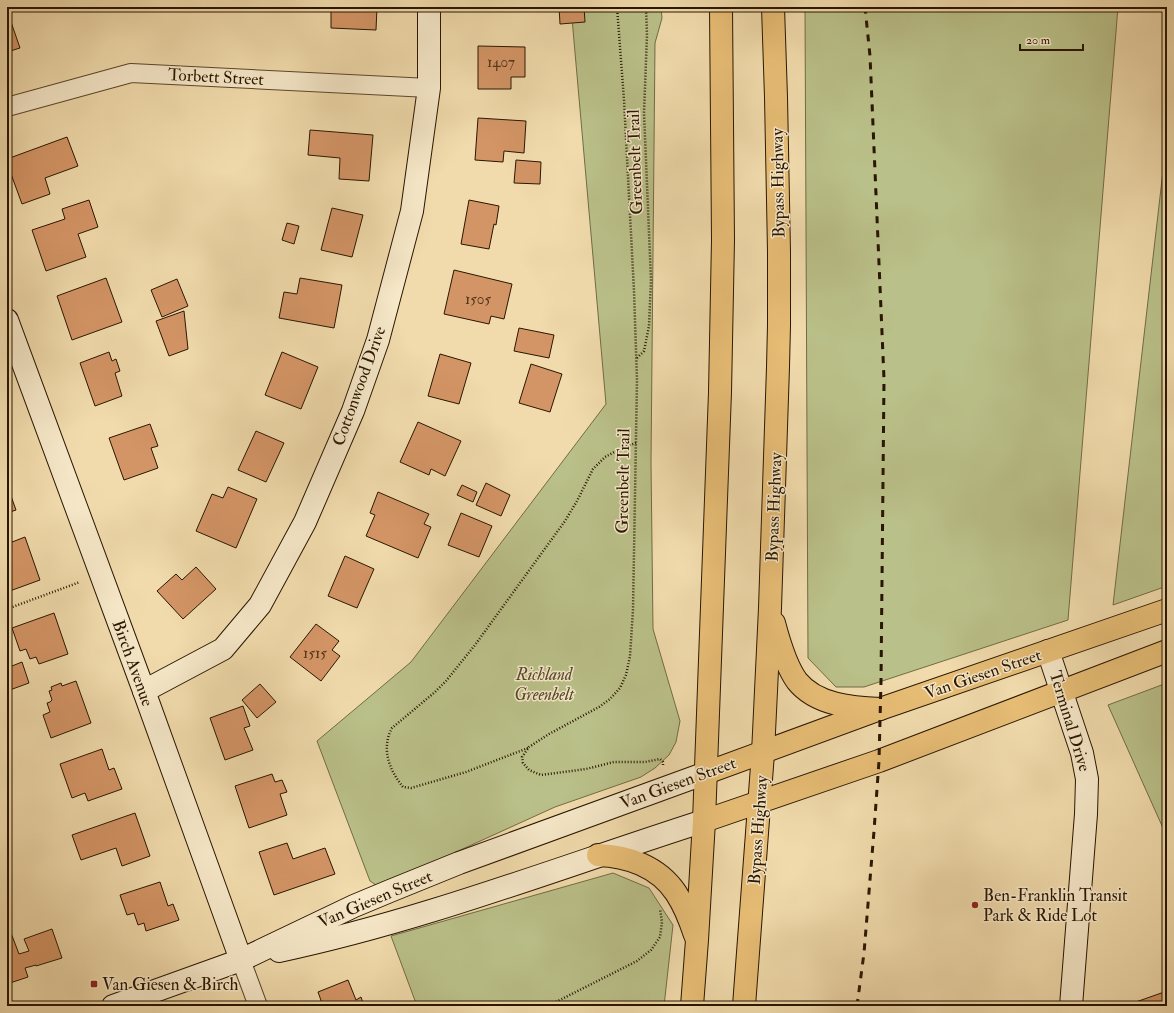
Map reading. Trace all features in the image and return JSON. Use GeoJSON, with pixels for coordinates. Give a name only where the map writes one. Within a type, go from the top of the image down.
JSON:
{"type":"FeatureCollection","features":[{"type":"Feature","properties":{"kind":"main road"},"geometry":{"type":"LineString","coordinates":[[692,1006],[704,821],[720,392],[723,240],[721,7]]}},
{"type":"Feature","properties":{"kind":"main road","name":"Bypass Highway"},"geometry":{"type":"LineString","coordinates":[[744,1006],[763,752],[770,608],[780,325],[773,7]]}},
{"type":"Feature","properties":{"kind":"main road"},"geometry":{"type":"LineString","coordinates":[[770,608],[781,646],[790,669],[798,682],[817,697],[828,702],[860,708],[880,709]]}},
{"type":"Feature","properties":{"kind":"main road","name":"Van Giesen Street"},"geometry":{"type":"LineString","coordinates":[[706,773],[880,709],[1167,610]]}},
{"type":"Feature","properties":{"kind":"main road","name":"Van Giesen Street"},"geometry":{"type":"LineString","coordinates":[[704,821],[879,761],[1167,651]]}},
{"type":"Feature","properties":{"kind":"main road"},"geometry":{"type":"LineString","coordinates":[[598,855],[622,858],[638,863],[658,874],[676,892],[697,940]]}},
{"type":"Feature","properties":{"kind":"street","name":"Cottonwood Drive"},"geometry":{"type":"LineString","coordinates":[[144,691],[223,650],[260,605],[305,522],[353,411],[378,340],[412,212],[429,88],[429,7]]}},
{"type":"Feature","properties":{"kind":"street","name":"Torbett Street"},"geometry":{"type":"LineString","coordinates":[[7,107],[130,73],[429,88]]}},
{"type":"Feature","properties":{"kind":"street","name":"Birch Avenue"},"geometry":{"type":"LineString","coordinates":[[7,320],[258,1006]]}},
{"type":"Feature","properties":{"kind":"street","name":"Terminal Drive"},"geometry":{"type":"LineString","coordinates":[[1048,651],[1082,753],[1086,768],[1088,789],[1071,1006]]}},
{"type":"Feature","properties":{"kind":"street","name":"Van Giesen Street"},"geometry":{"type":"LineString","coordinates":[[113,1006],[241,960],[326,919],[474,857],[706,773]]}},
{"type":"Feature","properties":{"kind":"street","name":"Van Giesen Street"},"geometry":{"type":"LineString","coordinates":[[241,960],[321,941],[494,892],[598,855],[704,821]]}},
{"type":"Feature","properties":{"kind":"path"},"geometry":{"type":"LineString","coordinates":[[616,7],[624,108],[634,291],[636,358]]}},
{"type":"Feature","properties":{"kind":"path","name":"Greenbelt Trail"},"geometry":{"type":"LineString","coordinates":[[636,443],[605,457],[593,469],[578,502],[475,644],[435,692],[392,728],[386,745],[387,753],[397,779],[403,787],[411,788],[466,772],[529,747],[549,734],[599,707],[610,699],[620,688],[626,675],[630,656],[633,610],[636,443],[636,358],[644,351],[649,326],[652,280],[644,113],[647,35],[646,7]]}},
{"type":"Feature","properties":{"kind":"path"},"geometry":{"type":"LineString","coordinates":[[7,609],[80,582]]}},
{"type":"Feature","properties":{"kind":"path"},"geometry":{"type":"LineString","coordinates":[[529,747],[522,757],[522,763],[529,770],[541,775],[586,769],[614,762],[645,762],[660,758]]}},
{"type":"Feature","properties":{"kind":"path"},"geometry":{"type":"LineString","coordinates":[[548,1006],[637,961],[651,950],[660,937],[662,922],[660,908]]}},
{"type":"Feature","properties":{"kind":"green space","name":"Richland Greenbelt"},"geometry":{"type":"Polygon","coordinates":[[[571,7],[661,7],[662,18],[655,43],[651,462],[653,629],[680,721],[676,742],[669,755],[655,768],[641,777],[555,807],[379,887],[370,881],[317,741],[411,662],[606,404],[571,7]]]}},
{"type":"Feature","properties":{"kind":"green space"},"geometry":{"type":"Polygon","coordinates":[[[805,7],[1118,7],[1068,620],[864,687],[836,687],[808,658],[805,7]]]}},
{"type":"Feature","properties":{"kind":"green space"},"geometry":{"type":"Polygon","coordinates":[[[1167,136],[1167,586],[1113,605],[1167,136]]]}},
{"type":"Feature","properties":{"kind":"green space"},"geometry":{"type":"Polygon","coordinates":[[[1167,683],[1167,837],[1108,705],[1167,683]]]}},
{"type":"Feature","properties":{"kind":"green space"},"geometry":{"type":"Polygon","coordinates":[[[613,873],[649,888],[673,925],[664,1006],[417,1006],[391,936],[613,873]]]}},
{"type":"Feature","properties":{"kind":"building"},"geometry":{"type":"Polygon","coordinates":[[[331,7],[377,7],[376,30],[331,28],[331,7]]]}},
{"type":"Feature","properties":{"kind":"building"},"geometry":{"type":"Polygon","coordinates":[[[559,7],[584,7],[585,22],[560,24],[559,7]]]}},
{"type":"Feature","properties":{"kind":"building"},"geometry":{"type":"Polygon","coordinates":[[[10,19],[20,48],[7,52],[7,20],[10,19]]]}},
{"type":"Feature","properties":{"kind":"building"},"geometry":{"type":"Polygon","coordinates":[[[478,46],[525,47],[525,77],[511,77],[511,89],[478,89],[478,46]]]}},
{"type":"Feature","properties":{"kind":"building"},"geometry":{"type":"Polygon","coordinates":[[[478,118],[526,121],[524,153],[504,151],[503,162],[475,160],[478,118]]]}},
{"type":"Feature","properties":{"kind":"building"},"geometry":{"type":"Polygon","coordinates":[[[310,130],[373,135],[369,181],[339,179],[340,158],[308,155],[310,130]]]}},
{"type":"Feature","properties":{"kind":"building"},"geometry":{"type":"Polygon","coordinates":[[[67,137],[78,166],[45,178],[50,194],[22,204],[7,163],[7,159],[67,137]]]}},
{"type":"Feature","properties":{"kind":"building"},"geometry":{"type":"Polygon","coordinates":[[[516,160],[541,162],[540,184],[514,183],[516,160]]]}},
{"type":"Feature","properties":{"kind":"building"},"geometry":{"type":"Polygon","coordinates":[[[89,200],[98,227],[78,234],[86,257],[46,271],[32,230],[65,219],[62,209],[89,200]]]}},
{"type":"Feature","properties":{"kind":"building"},"geometry":{"type":"Polygon","coordinates":[[[469,200],[499,206],[496,225],[494,224],[489,249],[461,244],[469,200]]]}},
{"type":"Feature","properties":{"kind":"building"},"geometry":{"type":"Polygon","coordinates":[[[332,208],[363,215],[352,257],[321,250],[332,208]]]}},
{"type":"Feature","properties":{"kind":"building"},"geometry":{"type":"Polygon","coordinates":[[[287,223],[299,226],[294,244],[282,240],[287,223]]]}},
{"type":"Feature","properties":{"kind":"building"},"geometry":{"type":"Polygon","coordinates":[[[454,270],[512,284],[504,319],[491,316],[489,324],[444,314],[454,270]]]}},
{"type":"Feature","properties":{"kind":"building"},"geometry":{"type":"Polygon","coordinates":[[[106,278],[122,322],[72,340],[57,296],[106,278]]]}},
{"type":"Feature","properties":{"kind":"building"},"geometry":{"type":"Polygon","coordinates":[[[300,278],[342,285],[334,328],[279,318],[284,292],[297,294],[300,278]]]}},
{"type":"Feature","properties":{"kind":"building"},"geometry":{"type":"Polygon","coordinates":[[[177,279],[188,306],[162,317],[151,290],[177,279]]]}},
{"type":"Feature","properties":{"kind":"building"},"geometry":{"type":"Polygon","coordinates":[[[184,311],[188,349],[169,356],[156,321],[184,311]]]}},
{"type":"Feature","properties":{"kind":"building"},"geometry":{"type":"Polygon","coordinates":[[[519,328],[554,335],[549,358],[514,351],[519,328]]]}},
{"type":"Feature","properties":{"kind":"building"},"geometry":{"type":"Polygon","coordinates":[[[109,352],[112,361],[116,359],[120,371],[115,373],[122,396],[95,406],[80,363],[109,352]]]}},
{"type":"Feature","properties":{"kind":"building"},"geometry":{"type":"Polygon","coordinates":[[[282,352],[318,367],[301,409],[265,395],[282,352]]]}},
{"type":"Feature","properties":{"kind":"building"},"geometry":{"type":"Polygon","coordinates":[[[440,354],[471,363],[459,404],[428,396],[440,354]]]}},
{"type":"Feature","properties":{"kind":"building"},"geometry":{"type":"Polygon","coordinates":[[[531,364],[562,374],[550,412],[519,403],[531,364]]]}},
{"type":"Feature","properties":{"kind":"building"},"geometry":{"type":"Polygon","coordinates":[[[418,422],[461,441],[445,476],[431,469],[429,475],[400,462],[418,422]]]}},
{"type":"Feature","properties":{"kind":"building"},"geometry":{"type":"Polygon","coordinates":[[[150,424],[158,446],[151,448],[158,468],[124,480],[109,438],[150,424]]]}},
{"type":"Feature","properties":{"kind":"building"},"geometry":{"type":"Polygon","coordinates":[[[256,431],[284,443],[266,482],[238,470],[256,431]]]}},
{"type":"Feature","properties":{"kind":"building"},"geometry":{"type":"Polygon","coordinates":[[[486,483],[510,495],[501,516],[476,505],[486,483]]]}},
{"type":"Feature","properties":{"kind":"building"},"geometry":{"type":"Polygon","coordinates":[[[7,485],[16,510],[7,513],[7,485]]]}},
{"type":"Feature","properties":{"kind":"building"},"geometry":{"type":"Polygon","coordinates":[[[462,485],[477,492],[473,502],[457,495],[462,485]]]}},
{"type":"Feature","properties":{"kind":"building"},"geometry":{"type":"Polygon","coordinates":[[[228,487],[257,499],[236,548],[196,531],[212,494],[223,498],[228,487]]]}},
{"type":"Feature","properties":{"kind":"building"},"geometry":{"type":"Polygon","coordinates":[[[378,492],[429,514],[424,524],[431,527],[418,558],[366,536],[375,515],[370,513],[378,492]]]}},
{"type":"Feature","properties":{"kind":"building"},"geometry":{"type":"Polygon","coordinates":[[[461,513],[492,526],[479,557],[448,545],[461,513]]]}},
{"type":"Feature","properties":{"kind":"building"},"geometry":{"type":"Polygon","coordinates":[[[25,537],[40,580],[7,592],[7,544],[25,537]]]}},
{"type":"Feature","properties":{"kind":"building"},"geometry":{"type":"Polygon","coordinates":[[[345,556],[374,569],[357,608],[328,596],[345,556]]]}},
{"type":"Feature","properties":{"kind":"building"},"geometry":{"type":"Polygon","coordinates":[[[196,567],[216,589],[183,619],[157,591],[176,574],[182,580],[196,567]]]}},
{"type":"Feature","properties":{"kind":"building"},"geometry":{"type":"Polygon","coordinates":[[[54,613],[68,654],[39,664],[36,657],[30,659],[26,649],[20,651],[12,628],[54,613]]]}},
{"type":"Feature","properties":{"kind":"building"},"geometry":{"type":"Polygon","coordinates":[[[316,624],[339,641],[332,650],[340,656],[321,681],[290,657],[316,624]]]}},
{"type":"Feature","properties":{"kind":"building"},"geometry":{"type":"Polygon","coordinates":[[[22,662],[29,683],[7,691],[7,668],[22,662]]]}},
{"type":"Feature","properties":{"kind":"building"},"geometry":{"type":"Polygon","coordinates":[[[76,681],[91,723],[51,738],[43,715],[50,712],[47,703],[52,700],[49,691],[52,690],[51,687],[61,683],[62,686],[76,681]]]}},
{"type":"Feature","properties":{"kind":"building"},"geometry":{"type":"Polygon","coordinates":[[[260,684],[276,702],[257,718],[242,700],[260,684]]]}},
{"type":"Feature","properties":{"kind":"building"},"geometry":{"type":"Polygon","coordinates":[[[243,706],[250,726],[244,728],[253,750],[225,760],[210,718],[243,706]]]}},
{"type":"Feature","properties":{"kind":"building"},"geometry":{"type":"Polygon","coordinates":[[[102,749],[109,770],[114,768],[122,789],[88,801],[85,793],[72,798],[60,764],[102,749]]]}},
{"type":"Feature","properties":{"kind":"building"},"geometry":{"type":"Polygon","coordinates":[[[272,774],[275,782],[282,780],[287,792],[280,794],[287,815],[249,828],[235,786],[272,774]]]}},
{"type":"Feature","properties":{"kind":"building"},"geometry":{"type":"Polygon","coordinates":[[[135,813],[150,856],[122,866],[116,848],[81,860],[72,835],[135,813]]]}},
{"type":"Feature","properties":{"kind":"building"},"geometry":{"type":"Polygon","coordinates":[[[287,843],[293,859],[325,848],[335,874],[274,895],[259,852],[287,843]]]}},
{"type":"Feature","properties":{"kind":"building"},"geometry":{"type":"Polygon","coordinates":[[[160,882],[168,906],[173,904],[179,920],[146,931],[144,923],[138,925],[134,913],[127,915],[120,895],[160,882]]]}},
{"type":"Feature","properties":{"kind":"building"},"geometry":{"type":"Polygon","coordinates":[[[52,929],[62,958],[25,968],[28,977],[7,984],[7,934],[11,933],[19,954],[29,951],[24,939],[52,929]]]}},
{"type":"Feature","properties":{"kind":"building"},"geometry":{"type":"Polygon","coordinates":[[[348,980],[356,1000],[361,997],[364,1006],[323,1006],[318,992],[348,980]]]}},
{"type":"Feature","properties":{"kind":"building"},"geometry":{"type":"Polygon","coordinates":[[[1167,991],[1167,1006],[1134,1006],[1133,1003],[1167,991]]]}},
{"type":"Feature","properties":{"kind":"railway"},"geometry":{"type":"LineString","coordinates":[[857,1006],[864,953],[879,761],[884,379],[870,56],[865,7]]}},
{"type":"Feature","properties":{"kind":"place","name":"Ben-Franklin Transit Park & Ride Lot"},"geometry":{"type":"Point","coordinates":[975,905]}},
{"type":"Feature","properties":{"kind":"place","name":"Van Giesen & Birch"},"geometry":{"type":"Point","coordinates":[94,984]}}]}
